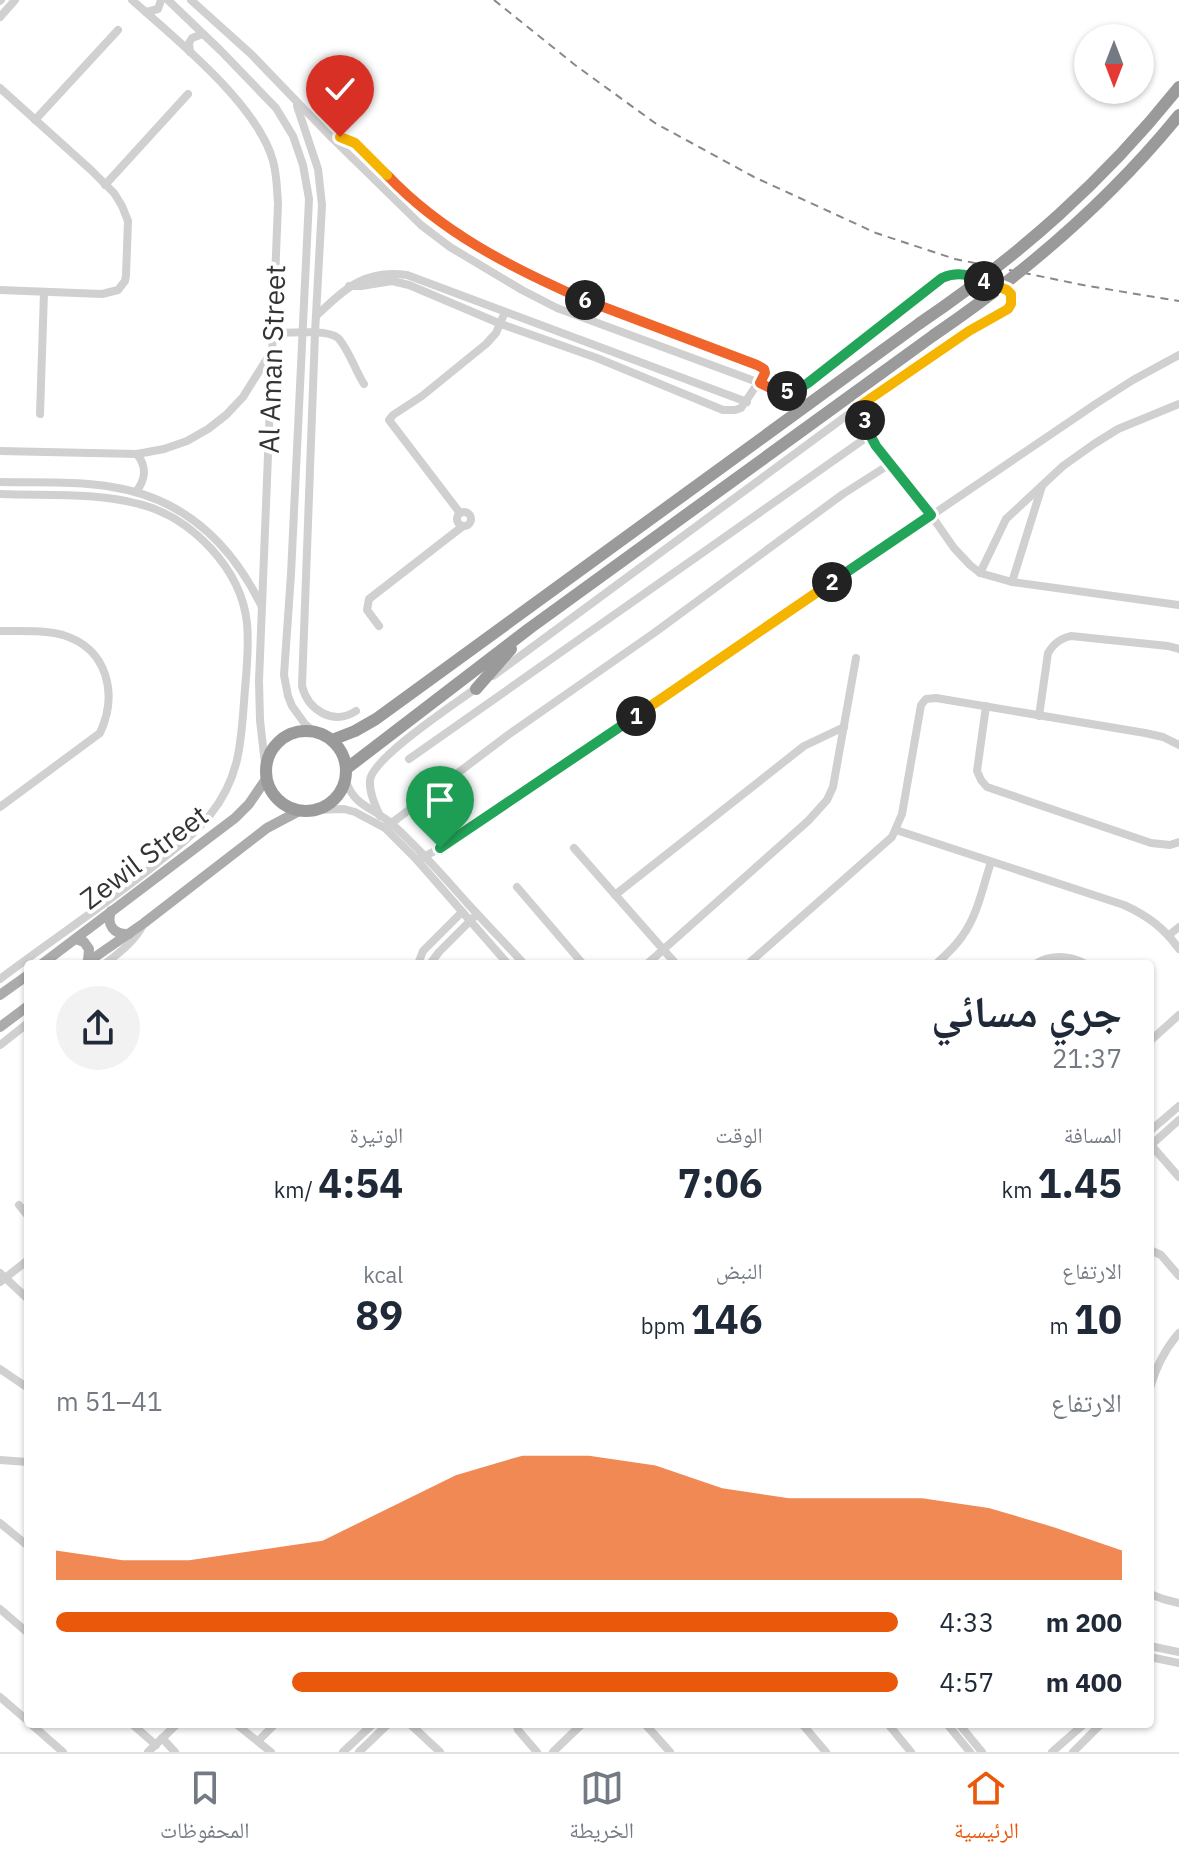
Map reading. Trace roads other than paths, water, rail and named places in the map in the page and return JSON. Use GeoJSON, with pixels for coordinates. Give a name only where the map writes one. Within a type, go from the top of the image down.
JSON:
{"type":"FeatureCollection","features":[{"type":"Feature","properties":{"kind":"highway"},"geometry":{"type":"LineString","coordinates":[[332,740],[376,719],[994,271],[1064,212],[1127,148],[1179,87]]}},
{"type":"Feature","properties":{"kind":"highway"},"geometry":{"type":"LineString","coordinates":[[346,774],[530,628],[1008,282],[1066,233],[1141,159],[1179,115]]}},
{"type":"Feature","properties":{"kind":"highway"},"geometry":{"type":"LineString","coordinates":[[476,689],[530,628]]}},
{"type":"Feature","properties":{"kind":"highway"},"geometry":{"type":"LineString","coordinates":[[313,731],[332,740],[342,753],[346,774],[335,798],[315,810],[301,810],[276,798],[266,776],[269,755],[279,741],[295,732],[313,731]]}},
{"type":"Feature","properties":{"kind":"main road","name":"Zewil Street"},"geometry":{"type":"LineString","coordinates":[[47,960],[235,818],[249,804],[266,776]]}},
{"type":"Feature","properties":{"kind":"main road","name":"Zewil Street"},"geometry":{"type":"LineString","coordinates":[[91,960],[267,828],[301,810]]}},
{"type":"Feature","properties":{"kind":"main road"},"geometry":{"type":"LineString","coordinates":[[111,911],[109,920],[112,929],[120,934],[129,934]]}},
{"type":"Feature","properties":{"kind":"main road"},"geometry":{"type":"LineString","coordinates":[[76,939],[84,942],[89,949],[87,960]]}},
{"type":"Feature","properties":{"kind":"main road"},"geometry":{"type":"LineString","coordinates":[[0,995],[24,978]]}},
{"type":"Feature","properties":{"kind":"main road"},"geometry":{"type":"LineString","coordinates":[[0,1027],[24,1009]]}},
{"type":"Feature","properties":{"kind":"street"},"geometry":{"type":"LineString","coordinates":[[0,17],[15,0]]}},
{"type":"Feature","properties":{"kind":"street","name":"Al Aman Street"},"geometry":{"type":"LineString","coordinates":[[132,0],[249,113],[273,160],[278,204],[259,700],[266,776]]}},
{"type":"Feature","properties":{"kind":"street"},"geometry":{"type":"LineString","coordinates":[[146,12],[158,9],[161,0]]}},
{"type":"Feature","properties":{"kind":"street","name":"Al Aman Street"},"geometry":{"type":"LineString","coordinates":[[168,0],[276,108],[293,136],[303,165],[309,199],[284,675],[292,706],[313,731]]}},
{"type":"Feature","properties":{"kind":"street"},"geometry":{"type":"LineString","coordinates":[[191,0],[251,54],[421,225],[444,243],[514,285],[575,315],[778,391],[800,388],[935,282],[949,275],[969,275],[1011,294],[1008,309],[969,331],[861,405],[392,750],[375,767],[370,780],[380,816]]}},
{"type":"Feature","properties":{"kind":"street"},"geometry":{"type":"LineString","coordinates":[[35,120],[118,30]]}},
{"type":"Feature","properties":{"kind":"street"},"geometry":{"type":"LineString","coordinates":[[191,54],[189,43],[192,38],[203,34]]}},
{"type":"Feature","properties":{"kind":"street"},"geometry":{"type":"LineString","coordinates":[[263,93],[278,81]]}},
{"type":"Feature","properties":{"kind":"street"},"geometry":{"type":"LineString","coordinates":[[0,88],[114,193],[128,221],[126,275],[118,290],[108,294],[0,290]]}},
{"type":"Feature","properties":{"kind":"street"},"geometry":{"type":"LineString","coordinates":[[105,185],[188,94]]}},
{"type":"Feature","properties":{"kind":"street"},"geometry":{"type":"LineString","coordinates":[[295,101],[315,158],[321,193],[302,686],[308,702],[324,714],[344,716],[356,711]]}},
{"type":"Feature","properties":{"kind":"street"},"geometry":{"type":"LineString","coordinates":[[331,137],[346,138],[355,143],[411,198],[452,232],[521,271],[603,308],[757,365],[765,373],[741,408],[718,408],[399,281],[349,286]]}},
{"type":"Feature","properties":{"kind":"street"},"geometry":{"type":"LineString","coordinates":[[444,243],[452,232]]}},
{"type":"Feature","properties":{"kind":"street"},"geometry":{"type":"LineString","coordinates":[[514,285],[521,271]]}},
{"type":"Feature","properties":{"kind":"street"},"geometry":{"type":"LineString","coordinates":[[316,316],[349,286],[373,275],[407,275],[747,402]]}},
{"type":"Feature","properties":{"kind":"street"},"geometry":{"type":"LineString","coordinates":[[40,414],[44,292]]}},
{"type":"Feature","properties":{"kind":"street"},"geometry":{"type":"LineString","coordinates":[[379,626],[367,610],[369,599],[468,525],[471,518],[468,513],[460,513],[389,420],[486,344],[496,333],[505,312]]}},
{"type":"Feature","properties":{"kind":"street"},"geometry":{"type":"LineString","coordinates":[[273,333],[330,334],[341,341],[364,384]]}},
{"type":"Feature","properties":{"kind":"street"},"geometry":{"type":"LineString","coordinates":[[0,451],[137,454],[187,441],[217,422],[243,397],[272,350]]}},
{"type":"Feature","properties":{"kind":"street"},"geometry":{"type":"LineString","coordinates":[[420,858],[445,846],[1121,387],[1179,355]]}},
{"type":"Feature","properties":{"kind":"street"},"geometry":{"type":"LineString","coordinates":[[980,573],[1006,519],[1063,466],[1118,429],[1179,404]]}},
{"type":"Feature","properties":{"kind":"street"},"geometry":{"type":"LineString","coordinates":[[861,405],[870,435],[890,464],[954,548],[980,573],[1012,582],[1179,605]]}},
{"type":"Feature","properties":{"kind":"street"},"geometry":{"type":"LineString","coordinates":[[1166,410],[1179,415]]}},
{"type":"Feature","properties":{"kind":"street"},"geometry":{"type":"LineString","coordinates":[[409,759],[870,435]]}},
{"type":"Feature","properties":{"kind":"street"},"geometry":{"type":"LineString","coordinates":[[136,492],[145,474],[137,454]]}},
{"type":"Feature","properties":{"kind":"street"},"geometry":{"type":"LineString","coordinates":[[388,825],[843,494],[890,464]]}},
{"type":"Feature","properties":{"kind":"street"},"geometry":{"type":"LineString","coordinates":[[0,482],[92,485],[136,492],[166,503],[203,526],[233,557],[250,581],[262,607]]}},
{"type":"Feature","properties":{"kind":"street"},"geometry":{"type":"LineString","coordinates":[[1012,582],[1042,485]]}},
{"type":"Feature","properties":{"kind":"street"},"geometry":{"type":"LineString","coordinates":[[0,494],[91,497],[162,511],[190,529],[220,560],[238,591],[247,621],[248,660],[242,737],[236,769],[212,813],[200,827],[129,886],[26,960]]}},
{"type":"Feature","properties":{"kind":"street"},"geometry":{"type":"LineString","coordinates":[[247,621],[262,620]]}},
{"type":"Feature","properties":{"kind":"street"},"geometry":{"type":"LineString","coordinates":[[0,631],[49,632],[81,644],[94,655],[103,669],[110,701],[100,733],[0,807]]}},
{"type":"Feature","properties":{"kind":"street"},"geometry":{"type":"LineString","coordinates":[[1039,716],[1048,653],[1061,638],[1071,636],[1179,649]]}},
{"type":"Feature","properties":{"kind":"street"},"geometry":{"type":"LineString","coordinates":[[651,960],[819,811],[827,800],[833,787],[856,658]]}},
{"type":"Feature","properties":{"kind":"street"},"geometry":{"type":"LineString","coordinates":[[753,960],[886,843],[896,830],[902,814],[923,701],[926,699],[986,706],[1163,737],[1179,745]]}},
{"type":"Feature","properties":{"kind":"street"},"geometry":{"type":"LineString","coordinates":[[986,706],[977,771],[987,787],[1151,843],[1170,845],[1179,842]]}},
{"type":"Feature","properties":{"kind":"street"},"geometry":{"type":"LineString","coordinates":[[615,895],[804,746],[844,727]]}},
{"type":"Feature","properties":{"kind":"street"},"geometry":{"type":"LineString","coordinates":[[346,774],[348,787],[356,800],[380,816],[520,960]]}},
{"type":"Feature","properties":{"kind":"street"},"geometry":{"type":"LineString","coordinates":[[315,810],[344,809],[388,825]]}},
{"type":"Feature","properties":{"kind":"street"},"geometry":{"type":"LineString","coordinates":[[896,830],[1124,905],[1148,917],[1169,935],[1179,949]]}},
{"type":"Feature","properties":{"kind":"street"},"geometry":{"type":"LineString","coordinates":[[574,848],[673,960]]}},
{"type":"Feature","properties":{"kind":"street"},"geometry":{"type":"LineString","coordinates":[[940,960],[969,927],[991,862]]}},
{"type":"Feature","properties":{"kind":"street"},"geometry":{"type":"LineString","coordinates":[[438,876],[469,922],[504,960]]}},
{"type":"Feature","properties":{"kind":"street"},"geometry":{"type":"LineString","coordinates":[[517,887],[580,960]]}},
{"type":"Feature","properties":{"kind":"street"},"geometry":{"type":"LineString","coordinates":[[420,960],[423,951],[462,912]]}},
{"type":"Feature","properties":{"kind":"street"},"geometry":{"type":"LineString","coordinates":[[433,960],[478,914]]}},
{"type":"Feature","properties":{"kind":"street"},"geometry":{"type":"LineString","coordinates":[[110,960],[122,951],[144,923]]}},
{"type":"Feature","properties":{"kind":"street"},"geometry":{"type":"LineString","coordinates":[[1169,935],[1179,927]]}},
{"type":"Feature","properties":{"kind":"street"},"geometry":{"type":"LineString","coordinates":[[1046,960],[1055,957],[1077,960]]}},
{"type":"Feature","properties":{"kind":"street"},"geometry":{"type":"LineString","coordinates":[[0,979],[24,962]]}},
{"type":"Feature","properties":{"kind":"street"},"geometry":{"type":"LineString","coordinates":[[1154,1038],[1179,1015]]}},
{"type":"Feature","properties":{"kind":"street"},"geometry":{"type":"LineString","coordinates":[[0,1045],[24,1026]]}},
{"type":"Feature","properties":{"kind":"street"},"geometry":{"type":"LineString","coordinates":[[1154,1128],[1179,1106]]}},
{"type":"Feature","properties":{"kind":"street"},"geometry":{"type":"LineString","coordinates":[[1154,1142],[1179,1120]]}},
{"type":"Feature","properties":{"kind":"street"},"geometry":{"type":"LineString","coordinates":[[1154,1149],[1179,1177]]}},
{"type":"Feature","properties":{"kind":"street"},"geometry":{"type":"LineString","coordinates":[[19,1205],[24,1211]]}},
{"type":"Feature","properties":{"kind":"street"},"geometry":{"type":"LineString","coordinates":[[1154,1252],[1161,1255],[1179,1276]]}},
{"type":"Feature","properties":{"kind":"street"},"geometry":{"type":"LineString","coordinates":[[24,1263],[2,1278],[24,1296]]}},
{"type":"Feature","properties":{"kind":"street"},"geometry":{"type":"LineString","coordinates":[[1154,1378],[1164,1352],[1179,1333]]}},
{"type":"Feature","properties":{"kind":"street"},"geometry":{"type":"LineString","coordinates":[[0,1369],[24,1385]]}},
{"type":"Feature","properties":{"kind":"street"},"geometry":{"type":"LineString","coordinates":[[0,1460],[24,1462]]}},
{"type":"Feature","properties":{"kind":"street"},"geometry":{"type":"LineString","coordinates":[[0,1523],[24,1543]]}},
{"type":"Feature","properties":{"kind":"street"},"geometry":{"type":"LineString","coordinates":[[1154,1596],[1179,1603]]}},
{"type":"Feature","properties":{"kind":"street"},"geometry":{"type":"LineString","coordinates":[[0,1609],[24,1630]]}},
{"type":"Feature","properties":{"kind":"street"},"geometry":{"type":"LineString","coordinates":[[1154,1647],[1179,1652]]}},
{"type":"Feature","properties":{"kind":"street"},"geometry":{"type":"LineString","coordinates":[[1154,1661],[1179,1663]]}},
{"type":"Feature","properties":{"kind":"street"},"geometry":{"type":"LineString","coordinates":[[0,1697],[24,1718]]}},
{"type":"Feature","properties":{"kind":"street"},"geometry":{"type":"LineString","coordinates":[[36,1728],[63,1752]]}},
{"type":"Feature","properties":{"kind":"street"},"geometry":{"type":"LineString","coordinates":[[138,1728],[175,1752]]}},
{"type":"Feature","properties":{"kind":"street"},"geometry":{"type":"LineString","coordinates":[[148,1752],[173,1728]]}},
{"type":"Feature","properties":{"kind":"street"},"geometry":{"type":"LineString","coordinates":[[241,1728],[271,1752]]}},
{"type":"Feature","properties":{"kind":"street"},"geometry":{"type":"LineString","coordinates":[[258,1741],[271,1728]]}},
{"type":"Feature","properties":{"kind":"street"},"geometry":{"type":"LineString","coordinates":[[351,1751],[370,1728]]}},
{"type":"Feature","properties":{"kind":"street"},"geometry":{"type":"LineString","coordinates":[[351,1751],[383,1728]]}},
{"type":"Feature","properties":{"kind":"street"},"geometry":{"type":"LineString","coordinates":[[414,1728],[440,1752]]}},
{"type":"Feature","properties":{"kind":"street"},"geometry":{"type":"LineString","coordinates":[[517,1728],[537,1752]]}},
{"type":"Feature","properties":{"kind":"street"},"geometry":{"type":"LineString","coordinates":[[553,1752],[578,1728]]}},
{"type":"Feature","properties":{"kind":"street"},"geometry":{"type":"LineString","coordinates":[[649,1728],[670,1752]]}},
{"type":"Feature","properties":{"kind":"street"},"geometry":{"type":"LineString","coordinates":[[805,1728],[826,1752]]}},
{"type":"Feature","properties":{"kind":"street"},"geometry":{"type":"LineString","coordinates":[[891,1728],[911,1752]]}},
{"type":"Feature","properties":{"kind":"street"},"geometry":{"type":"LineString","coordinates":[[950,1728],[970,1752]]}},
{"type":"Feature","properties":{"kind":"street"},"geometry":{"type":"LineString","coordinates":[[962,1728],[982,1752]]}},
{"type":"Feature","properties":{"kind":"street"},"geometry":{"type":"LineString","coordinates":[[1052,1752],[1079,1728]]}},
{"type":"Feature","properties":{"kind":"street"},"geometry":{"type":"LineString","coordinates":[[1073,1752],[1097,1728]]}},
{"type":"Feature","properties":{"kind":"railway"},"geometry":{"type":"LineString","coordinates":[[494,0],[575,65],[655,123],[754,177],[876,233],[955,259],[1179,301]]}}]}
